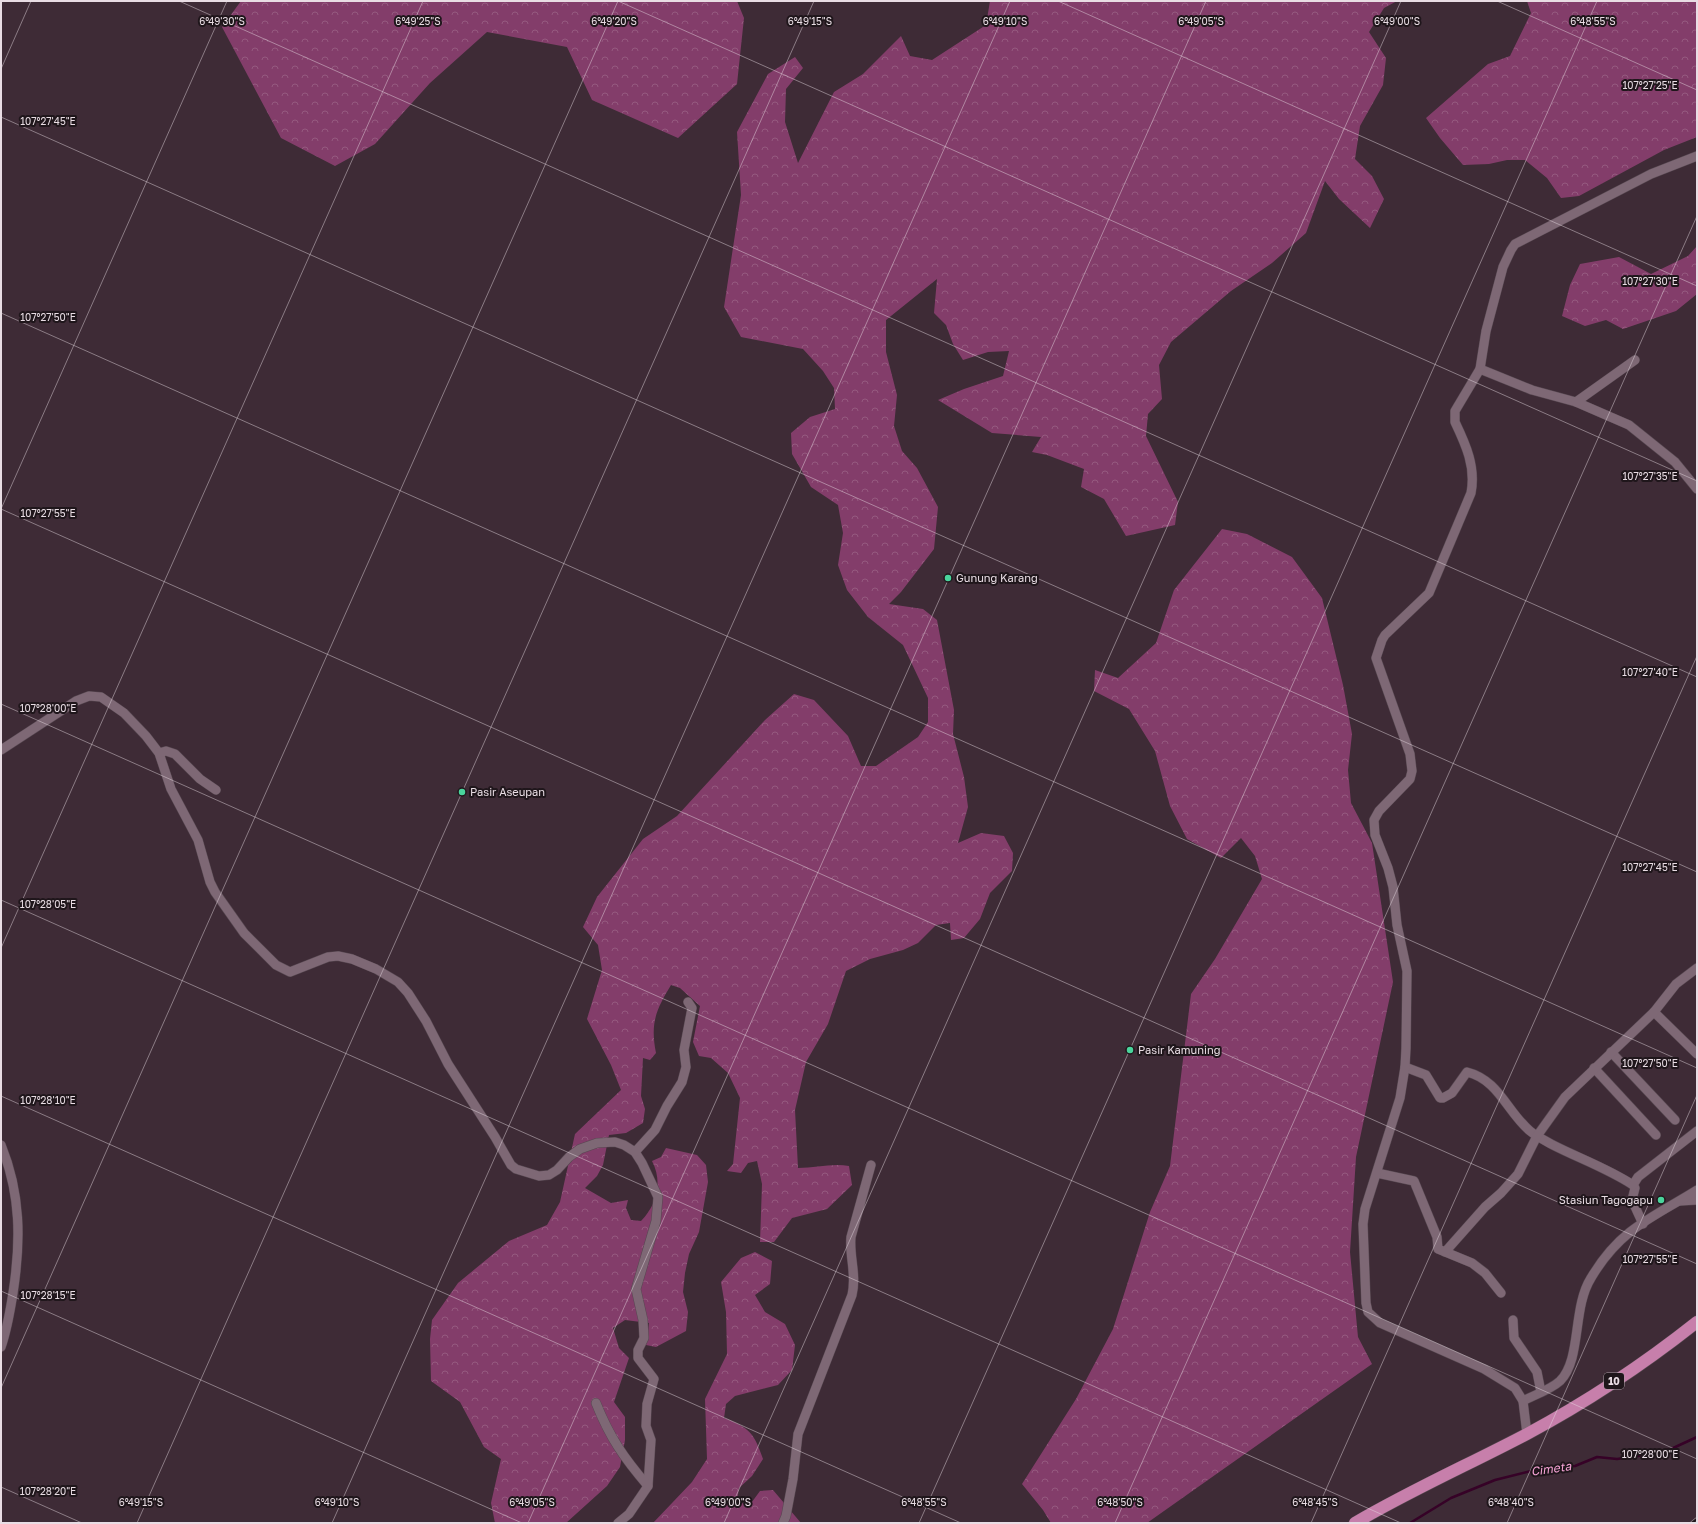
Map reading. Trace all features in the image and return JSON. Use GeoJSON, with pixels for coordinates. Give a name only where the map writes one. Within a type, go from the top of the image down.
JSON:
{"type":"FeatureCollection","features":[{"type":"Feature","properties":{"kind":"highway","name":"10"},"geometry":{"type":"LineString","coordinates":[[1355,1523],[1388,1504],[1527,1434],[1579,1404],[1637,1367],[1670,1344],[1697,1322]]}},
{"type":"Feature","properties":{"kind":"street"},"geometry":{"type":"LineString","coordinates":[[1527,1434],[1522,1401],[1515,1388],[1484,1368],[1380,1323],[1368,1312],[1366,1303],[1363,1224],[1400,1098],[1405,1067],[1407,971],[1397,924],[1393,887],[1388,868],[1375,835],[1374,820],[1378,811],[1407,784],[1411,776],[1412,763],[1376,658],[1385,635],[1429,593],[1467,504],[1472,486],[1471,463],[1455,422],[1455,411],[1480,369],[1486,331],[1503,267],[1511,250],[1515,244],[1651,174],[1697,156]]}},
{"type":"Feature","properties":{"kind":"street"},"geometry":{"type":"LineString","coordinates":[[1576,402],[1635,360]]}},
{"type":"Feature","properties":{"kind":"street"},"geometry":{"type":"LineString","coordinates":[[1480,369],[1539,392],[1576,402],[1619,420],[1641,433],[1675,462],[1697,489]]}},
{"type":"Feature","properties":{"kind":"street"},"geometry":{"type":"LineString","coordinates":[[1,750],[76,701],[89,696],[101,697],[124,713],[159,753],[172,789],[198,840],[212,887],[244,933],[276,965],[290,972],[328,957],[338,956],[358,961],[398,982],[415,1002],[448,1064],[495,1137],[510,1165],[516,1170],[539,1176],[549,1175],[557,1170],[569,1157],[580,1149],[597,1143],[615,1142],[624,1144],[635,1152],[642,1163],[658,1197],[656,1221],[636,1289],[643,1320],[644,1338],[638,1350],[638,1358],[654,1379],[647,1404],[646,1426],[651,1440],[648,1486],[629,1514],[618,1523]]}},
{"type":"Feature","properties":{"kind":"street"},"geometry":{"type":"LineString","coordinates":[[159,753],[166,751],[175,754],[200,779],[216,790]]}},
{"type":"Feature","properties":{"kind":"street"},"geometry":{"type":"LineString","coordinates":[[1445,1252],[1485,1207],[1501,1193],[1518,1174],[1537,1136],[1565,1097],[1654,1012],[1676,984],[1697,968]]}},
{"type":"Feature","properties":{"kind":"street"},"geometry":{"type":"LineString","coordinates":[[635,1152],[655,1130],[667,1106],[682,1082],[686,1067],[684,1050],[692,1008],[688,1002]]}},
{"type":"Feature","properties":{"kind":"street"},"geometry":{"type":"LineString","coordinates":[[1654,1012],[1697,1054]]}},
{"type":"Feature","properties":{"kind":"street"},"geometry":{"type":"LineString","coordinates":[[1611,1052],[1675,1120]]}},
{"type":"Feature","properties":{"kind":"street"},"geometry":{"type":"LineString","coordinates":[[1405,1067],[1426,1075],[1440,1098],[1444,1098],[1452,1092],[1467,1072],[1475,1074],[1493,1085],[1522,1124],[1537,1136],[1609,1170],[1633,1185],[1635,1188],[1632,1200],[1643,1224]]}},
{"type":"Feature","properties":{"kind":"street"},"geometry":{"type":"LineString","coordinates":[[1594,1068],[1656,1135]]}},
{"type":"Feature","properties":{"kind":"street"},"geometry":{"type":"LineString","coordinates":[[1633,1185],[1638,1177],[1697,1131]]}},
{"type":"Feature","properties":{"kind":"street"},"geometry":{"type":"LineString","coordinates":[[1,1145],[9,1165],[16,1194],[19,1233],[9,1315],[1,1348]]}},
{"type":"Feature","properties":{"kind":"street"},"geometry":{"type":"LineString","coordinates":[[783,1523],[786,1516],[793,1479],[798,1434],[852,1295],[855,1282],[850,1247],[851,1237],[871,1165]]}},
{"type":"Feature","properties":{"kind":"street"},"geometry":{"type":"LineString","coordinates":[[1377,1173],[1414,1181],[1437,1237],[1438,1249],[1472,1263],[1485,1273],[1501,1293]]}},
{"type":"Feature","properties":{"kind":"street"},"geometry":{"type":"LineString","coordinates":[[1522,1401],[1559,1382],[1570,1366],[1579,1308],[1590,1279],[1614,1248],[1630,1232],[1697,1190]]}},
{"type":"Feature","properties":{"kind":"street"},"geometry":{"type":"LineString","coordinates":[[1680,1200],[1697,1200]]}},
{"type":"Feature","properties":{"kind":"street"},"geometry":{"type":"LineString","coordinates":[[1513,1320],[1514,1338],[1537,1372],[1541,1392]]}},
{"type":"Feature","properties":{"kind":"street"},"geometry":{"type":"LineString","coordinates":[[596,1403],[605,1426],[616,1446],[648,1486]]}},
{"type":"Feature","properties":{"kind":"green space"},"geometry":{"type":"Polygon","coordinates":[[[241,1],[737,1],[744,18],[737,84],[678,138],[592,100],[567,47],[487,32],[430,83],[375,144],[335,166],[281,138],[222,27],[241,1]]]}},
{"type":"Feature","properties":{"kind":"green space"},"geometry":{"type":"Polygon","coordinates":[[[990,1],[1397,1],[1384,8],[1369,32],[1386,58],[1383,85],[1360,126],[1355,159],[1372,176],[1384,199],[1370,228],[1339,199],[1325,181],[1306,233],[1272,263],[1231,291],[1171,342],[1159,365],[1162,399],[1148,414],[1146,436],[1178,502],[1175,525],[1126,536],[1104,499],[1081,487],[1084,469],[1047,455],[1032,452],[1041,437],[992,433],[938,400],[964,389],[1003,376],[1009,351],[988,352],[963,360],[953,344],[946,325],[934,313],[937,279],[886,320],[886,352],[897,395],[894,426],[902,451],[917,468],[938,507],[934,549],[901,592],[889,604],[923,609],[937,620],[954,710],[953,734],[964,777],[968,807],[958,843],[981,833],[1004,836],[1013,853],[1012,871],[990,893],[980,919],[964,938],[951,940],[950,923],[936,925],[918,943],[903,950],[870,959],[846,971],[828,1024],[806,1062],[795,1110],[798,1168],[836,1165],[849,1166],[852,1185],[827,1209],[792,1218],[774,1242],[760,1242],[762,1184],[757,1161],[748,1163],[741,1173],[727,1171],[733,1164],[740,1098],[728,1073],[711,1058],[699,1056],[693,1042],[700,1006],[680,988],[671,985],[661,1002],[654,1025],[654,1042],[656,1053],[650,1060],[643,1058],[641,1096],[645,1109],[643,1123],[626,1133],[609,1135],[603,1165],[597,1176],[585,1188],[611,1203],[628,1200],[626,1208],[631,1220],[641,1221],[651,1208],[657,1193],[657,1177],[652,1161],[661,1157],[666,1148],[697,1155],[706,1165],[708,1182],[699,1232],[689,1254],[685,1273],[683,1292],[688,1312],[686,1331],[656,1347],[646,1345],[649,1323],[625,1320],[613,1328],[619,1348],[629,1358],[614,1402],[625,1417],[625,1440],[620,1467],[607,1486],[566,1523],[495,1523],[491,1503],[501,1459],[484,1447],[460,1402],[431,1381],[430,1339],[432,1320],[458,1283],[509,1241],[547,1225],[560,1202],[575,1134],[621,1090],[611,1065],[587,1019],[602,970],[598,945],[583,927],[597,897],[643,839],[677,816],[765,720],[794,694],[814,700],[848,736],[861,766],[876,766],[918,737],[928,722],[928,698],[903,645],[868,617],[847,590],[838,565],[843,533],[838,505],[811,487],[792,454],[791,433],[810,417],[835,409],[834,388],[823,371],[803,349],[741,337],[724,307],[741,195],[737,132],[768,74],[795,57],[803,68],[786,89],[785,122],[798,163],[834,92],[863,74],[901,36],[910,56],[932,60],[986,25],[990,1]]]}},
{"type":"Feature","properties":{"kind":"green space"},"geometry":{"type":"Polygon","coordinates":[[[1527,1],[1697,1],[1697,137],[1664,150],[1579,196],[1561,198],[1547,178],[1525,160],[1507,160],[1489,164],[1463,165],[1440,138],[1426,118],[1488,64],[1510,56],[1531,13],[1527,1]]]}},
{"type":"Feature","properties":{"kind":"green space"},"geometry":{"type":"Polygon","coordinates":[[[1697,246],[1697,294],[1676,311],[1623,329],[1606,320],[1585,326],[1562,316],[1570,285],[1580,264],[1619,257],[1651,274],[1688,256],[1697,246]]]}},
{"type":"Feature","properties":{"kind":"green space"},"geometry":{"type":"Polygon","coordinates":[[[1222,529],[1247,534],[1292,557],[1322,598],[1343,685],[1352,734],[1348,770],[1351,803],[1372,843],[1393,982],[1356,1157],[1350,1252],[1358,1337],[1372,1364],[1147,1523],[1051,1523],[1043,1510],[1022,1484],[1076,1399],[1113,1329],[1150,1212],[1170,1166],[1191,994],[1215,959],[1262,879],[1255,856],[1241,838],[1221,858],[1187,839],[1170,806],[1155,751],[1129,709],[1094,691],[1095,670],[1118,678],[1156,643],[1174,590],[1222,529]]]}},
{"type":"Feature","properties":{"kind":"green space"},"geometry":{"type":"Polygon","coordinates":[[[755,1252],[772,1261],[770,1284],[755,1295],[765,1312],[785,1324],[795,1345],[792,1370],[778,1385],[735,1396],[726,1404],[724,1418],[740,1425],[750,1432],[757,1443],[763,1459],[752,1476],[739,1488],[737,1501],[749,1506],[760,1491],[773,1490],[801,1523],[653,1523],[692,1482],[707,1459],[705,1399],[727,1354],[726,1312],[721,1282],[741,1258],[755,1252]]]}},
{"type":"Feature","properties":{"kind":"waterway","name":"Cimeta"},"geometry":{"type":"LineString","coordinates":[[1410,1523],[1451,1498],[1495,1480],[1539,1469],[1575,1466],[1597,1457],[1617,1459],[1671,1449],[1697,1437]]}},
{"type":"Feature","properties":{"kind":"railway"},"geometry":{"type":"LineString","coordinates":[[1692,1523],[1697,1519]]}},
{"type":"Feature","properties":{"kind":"place","name":"Gunung Karang"},"geometry":{"type":"Point","coordinates":[948,578]}},
{"type":"Feature","properties":{"kind":"place","name":"Pasir Aseupan"},"geometry":{"type":"Point","coordinates":[462,792]}},
{"type":"Feature","properties":{"kind":"place","name":"Pasir Kamuning"},"geometry":{"type":"Point","coordinates":[1130,1050]}},
{"type":"Feature","properties":{"kind":"place","name":"Stasiun Tagogapu"},"geometry":{"type":"Point","coordinates":[1661,1200]}}]}
